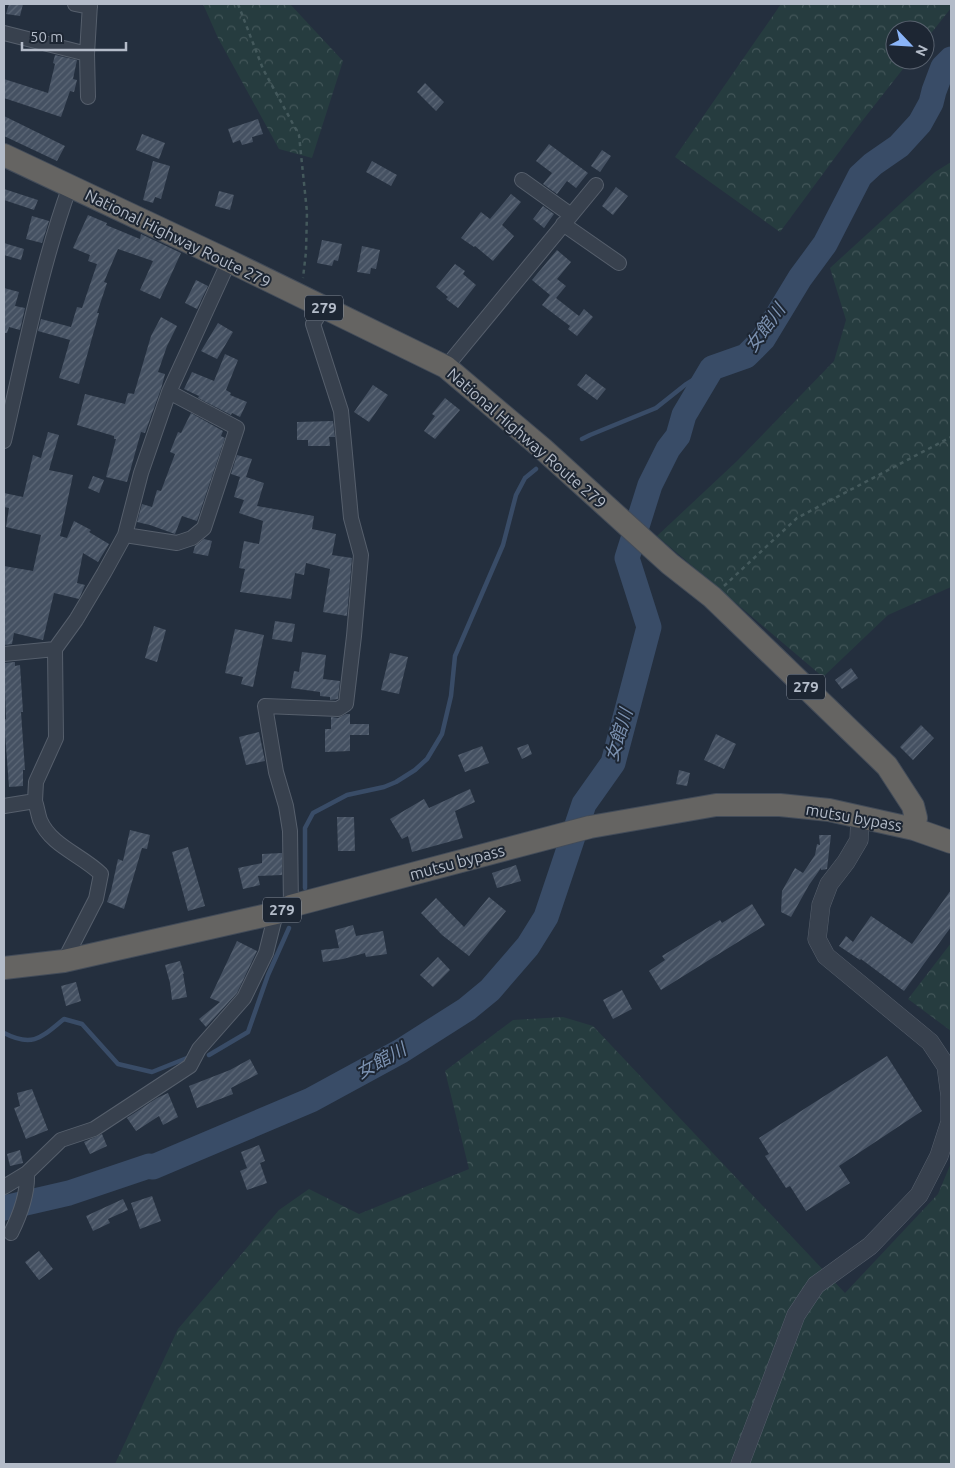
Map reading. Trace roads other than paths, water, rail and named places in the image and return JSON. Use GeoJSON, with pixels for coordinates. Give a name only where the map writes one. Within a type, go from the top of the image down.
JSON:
{"type":"FeatureCollection","features":[{"type":"Feature","properties":{"kind":"highway","name":"National Highway Route 279"},"geometry":{"type":"LineString","coordinates":[[4,155],[229,261],[301,298],[446,367],[536,442],[670,564],[712,597],[887,766],[914,806],[916,818],[914,829]]}},
{"type":"Feature","properties":{"kind":"highway","name":"mutsu bypass"},"geometry":{"type":"LineString","coordinates":[[4,968],[64,961],[283,909],[590,827],[716,805],[780,805],[829,810],[914,829]]}},
{"type":"Feature","properties":{"kind":"highway","name":"279"},"geometry":{"type":"LineString","coordinates":[[914,829],[951,842]]}},
{"type":"Feature","properties":{"kind":"street"},"geometry":{"type":"LineString","coordinates":[[75,4],[90,6],[87,54],[88,97]]}},
{"type":"Feature","properties":{"kind":"street"},"geometry":{"type":"LineString","coordinates":[[4,34],[87,54]]}},
{"type":"Feature","properties":{"kind":"street"},"geometry":{"type":"LineString","coordinates":[[522,180],[619,263]]}},
{"type":"Feature","properties":{"kind":"street"},"geometry":{"type":"LineString","coordinates":[[446,367],[596,185]]}},
{"type":"Feature","properties":{"kind":"street"},"geometry":{"type":"LineString","coordinates":[[4,442],[38,290],[70,186]]}},
{"type":"Feature","properties":{"kind":"street"},"geometry":{"type":"LineString","coordinates":[[64,961],[96,899],[101,874],[91,864],[51,837],[40,821],[35,801],[36,782],[56,738],[54,649],[76,620],[125,535],[141,473],[169,392],[229,261]]}},
{"type":"Feature","properties":{"kind":"street"},"geometry":{"type":"LineString","coordinates":[[13,1228],[28,1179],[61,1140],[94,1129],[190,1066],[199,1050],[244,998],[266,953],[283,909],[290,831],[286,806],[276,772],[265,706],[338,709],[346,704],[361,555],[351,518],[341,411],[313,324],[323,308]]}},
{"type":"Feature","properties":{"kind":"street"},"geometry":{"type":"LineString","coordinates":[[125,535],[177,543],[192,538],[204,528],[237,428],[169,392]]}},
{"type":"Feature","properties":{"kind":"street"},"geometry":{"type":"LineString","coordinates":[[4,654],[54,649]]}},
{"type":"Feature","properties":{"kind":"street"},"geometry":{"type":"LineString","coordinates":[[4,801],[4,806],[35,801]]}},
{"type":"Feature","properties":{"kind":"street"},"geometry":{"type":"LineString","coordinates":[[740,1464],[796,1315],[816,1285],[870,1246],[919,1195],[940,1156],[950,1122],[950,1096],[946,1066],[930,1042],[826,956],[817,939],[821,905],[829,884],[846,862],[859,840],[860,816]]}},
{"type":"Feature","properties":{"kind":"street"},"geometry":{"type":"LineString","coordinates":[[4,1187],[28,1179]]}},
{"type":"Feature","properties":{"kind":"waterway","name":"女館川"},"geometry":{"type":"LineString","coordinates":[[4,1208],[69,1193],[149,1166],[153,1167],[311,1100],[401,1051],[467,1009],[490,990],[528,946],[546,917],[584,804],[613,763],[649,627],[627,558],[650,485],[668,449],[678,436],[684,415],[712,368],[746,356],[763,339],[800,278],[825,244],[860,176],[873,164],[899,146],[920,123],[931,103],[943,67],[951,59]]}},
{"type":"Feature","properties":{"kind":"waterway"},"geometry":{"type":"LineString","coordinates":[[582,439],[656,408],[685,385],[712,368]]}},
{"type":"Feature","properties":{"kind":"waterway"},"geometry":{"type":"LineString","coordinates":[[305,888],[305,828],[313,813],[347,795],[384,787],[396,782],[415,770],[427,759],[442,734],[451,696],[455,656],[503,545],[516,495],[525,478],[536,469]]}},
{"type":"Feature","properties":{"kind":"waterway"},"geometry":{"type":"LineString","coordinates":[[209,1055],[248,1032],[268,975],[289,928]]}},
{"type":"Feature","properties":{"kind":"waterway"},"geometry":{"type":"LineString","coordinates":[[4,1033],[23,1040],[30,1040],[43,1035],[64,1019],[82,1024],[118,1064],[152,1072],[187,1058]]}}]}
